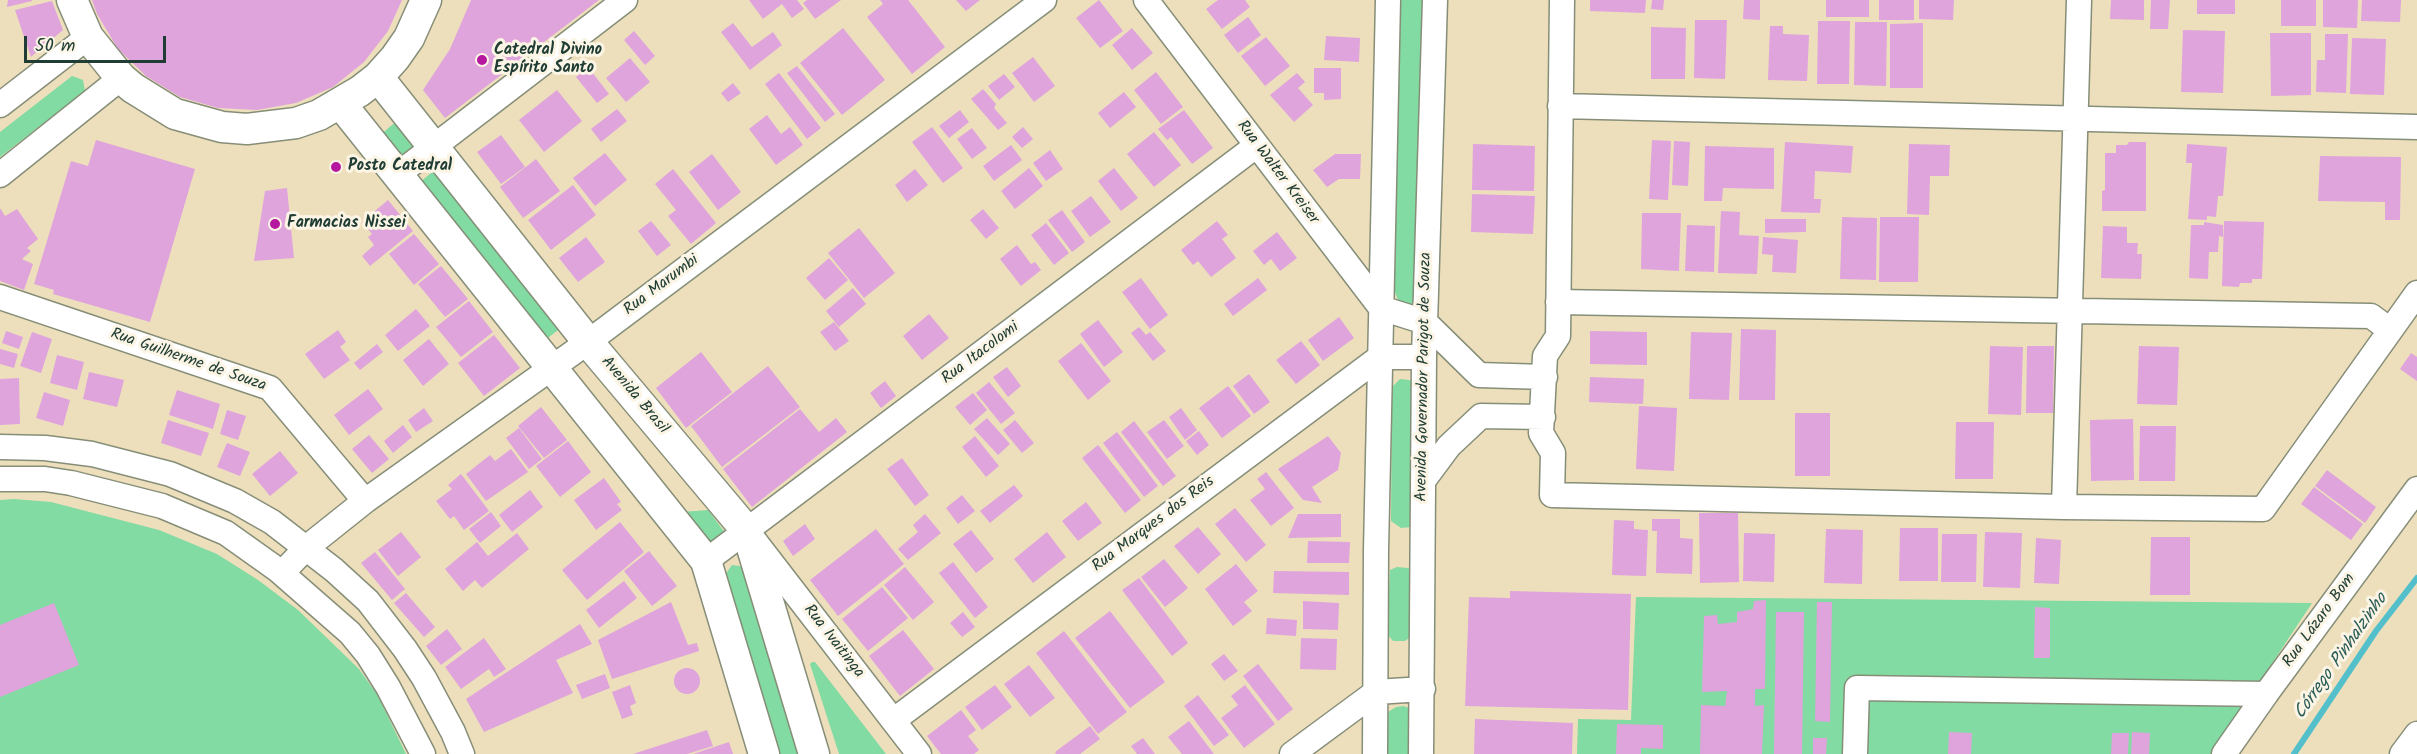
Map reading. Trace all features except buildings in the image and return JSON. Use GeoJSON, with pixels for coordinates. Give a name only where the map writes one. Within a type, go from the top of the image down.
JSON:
{"type":"FeatureCollection","features":[{"type":"Feature","properties":{"kind":"main road"},"geometry":{"type":"LineString","coordinates":[[72,0],[88,38],[121,78],[153,102],[175,114],[222,127],[247,129],[296,123],[341,104],[378,77],[409,38],[426,0]]}},
{"type":"Feature","properties":{"kind":"main road","name":"Avenida Brasil"},"geometry":{"type":"LineString","coordinates":[[378,77],[588,342],[747,531],[814,754]]}},
{"type":"Feature","properties":{"kind":"main road"},"geometry":{"type":"LineString","coordinates":[[341,104],[706,561],[764,754]]}},
{"type":"Feature","properties":{"kind":"street"},"geometry":{"type":"LineString","coordinates":[[398,175],[625,0]]}},
{"type":"Feature","properties":{"kind":"street","name":"Rua Marumbi"},"geometry":{"type":"LineString","coordinates":[[282,573],[306,548],[365,501],[588,342],[1044,0]]}},
{"type":"Feature","properties":{"kind":"street","name":"Rua Walter Kreiser"},"geometry":{"type":"LineString","coordinates":[[1146,0],[1381,308]]}},
{"type":"Feature","properties":{"kind":"street"},"geometry":{"type":"LineString","coordinates":[[1375,754],[1376,550],[1389,0]]}},
{"type":"Feature","properties":{"kind":"street","name":"Avenida Governador Parigot de Souza"},"geometry":{"type":"LineString","coordinates":[[1421,754],[1424,357],[1435,0]]}},
{"type":"Feature","properties":{"kind":"street"},"geometry":{"type":"LineString","coordinates":[[1562,0],[1558,336],[1545,356],[1541,433],[1553,453],[1552,495],[2064,507],[2263,508],[2417,293]]}},
{"type":"Feature","properties":{"kind":"street"},"geometry":{"type":"LineString","coordinates":[[2064,507],[2079,0]]}},
{"type":"Feature","properties":{"kind":"street"},"geometry":{"type":"LineString","coordinates":[[0,105],[88,38]]}},
{"type":"Feature","properties":{"kind":"street"},"geometry":{"type":"LineString","coordinates":[[0,175],[121,78]]}},
{"type":"Feature","properties":{"kind":"street"},"geometry":{"type":"LineString","coordinates":[[1560,106],[2417,127]]}},
{"type":"Feature","properties":{"kind":"street","name":"Rua Itacolomi"},"geometry":{"type":"LineString","coordinates":[[706,561],[1256,146]]}},
{"type":"Feature","properties":{"kind":"street","name":"Rua Guilherme de Souza"},"geometry":{"type":"LineString","coordinates":[[0,297],[270,388],[365,501]]}},
{"type":"Feature","properties":{"kind":"street"},"geometry":{"type":"LineString","coordinates":[[1558,302],[2371,316],[2390,330]]}},
{"type":"Feature","properties":{"kind":"street"},"geometry":{"type":"LineString","coordinates":[[1381,308],[1425,322],[1479,375],[1545,376]]}},
{"type":"Feature","properties":{"kind":"street"},"geometry":{"type":"LineString","coordinates":[[1380,357],[1424,357]]}},
{"type":"Feature","properties":{"kind":"street","name":"Rua Marques dos Reis"},"geometry":{"type":"LineString","coordinates":[[894,720],[1380,357]]}},
{"type":"Feature","properties":{"kind":"street"},"geometry":{"type":"LineString","coordinates":[[1423,481],[1449,446],[1481,416],[1543,417]]}},
{"type":"Feature","properties":{"kind":"street"},"geometry":{"type":"LineString","coordinates":[[0,447],[45,448],[92,454],[170,474],[235,501],[272,522],[368,601],[405,649],[439,705],[462,754]]}},
{"type":"Feature","properties":{"kind":"street"},"geometry":{"type":"LineString","coordinates":[[0,479],[45,479],[71,483],[162,506],[226,533],[282,573],[350,633],[368,655],[404,713],[423,754]]}},
{"type":"Feature","properties":{"kind":"street","name":"Rua Lázaro Bom"},"geometry":{"type":"LineString","coordinates":[[2224,754],[2417,489]]}},
{"type":"Feature","properties":{"kind":"street","name":"Rua Ivaitinga"},"geometry":{"type":"LineString","coordinates":[[747,531],[920,754]]}},
{"type":"Feature","properties":{"kind":"street"},"geometry":{"type":"LineString","coordinates":[[1855,754],[1857,688],[2266,694]]}},
{"type":"Feature","properties":{"kind":"street"},"geometry":{"type":"LineString","coordinates":[[1292,754],[1376,692],[1423,689]]}},
{"type":"Feature","properties":{"kind":"street"},"geometry":{"type":"LineString","coordinates":[[2402,754],[2417,734]]}},
{"type":"Feature","properties":{"kind":"green space"},"geometry":{"type":"Polygon","coordinates":[[[1400,0],[1426,0],[1419,297],[1413,304],[1406,305],[1398,300],[1394,290],[1400,0]]]}},
{"type":"Feature","properties":{"kind":"green space"},"geometry":{"type":"Polygon","coordinates":[[[72,76],[83,80],[85,91],[0,157],[0,132],[72,76]]]}},
{"type":"Feature","properties":{"kind":"green space"},"geometry":{"type":"Polygon","coordinates":[[[398,120],[418,145],[398,160],[379,136],[398,120]]]}},
{"type":"Feature","properties":{"kind":"green space"},"geometry":{"type":"Polygon","coordinates":[[[437,168],[562,327],[544,341],[419,183],[437,168]]]}},
{"type":"Feature","properties":{"kind":"green space"},"geometry":{"type":"Polygon","coordinates":[[[1400,379],[1409,380],[1417,385],[1411,527],[1401,528],[1391,521],[1392,387],[1400,379]]]}},
{"type":"Feature","properties":{"kind":"green space"},"geometry":{"type":"Polygon","coordinates":[[[0,500],[51,502],[159,530],[217,554],[258,580],[298,610],[359,669],[378,696],[406,754],[0,754],[0,500]]]}},
{"type":"Feature","properties":{"kind":"green space"},"geometry":{"type":"Polygon","coordinates":[[[708,510],[726,534],[709,545],[682,512],[708,510]]]}},
{"type":"Feature","properties":{"kind":"green space"},"geometry":{"type":"Polygon","coordinates":[[[732,565],[746,567],[803,754],[780,754],[724,576],[732,565]]]}},
{"type":"Feature","properties":{"kind":"green space"},"geometry":{"type":"Polygon","coordinates":[[[1397,567],[1408,568],[1415,572],[1413,635],[1405,641],[1393,641],[1387,634],[1390,570],[1397,567]]]}},
{"type":"Feature","properties":{"kind":"green space"},"geometry":{"type":"Polygon","coordinates":[[[1636,597],[2312,603],[2212,754],[1577,754],[1578,719],[1631,720],[1636,597]]]}},
{"type":"Feature","properties":{"kind":"green space"},"geometry":{"type":"Polygon","coordinates":[[[815,662],[886,754],[839,754],[810,664],[815,662]]]}},
{"type":"Feature","properties":{"kind":"green space"},"geometry":{"type":"Polygon","coordinates":[[[1404,706],[1411,709],[1413,754],[1387,754],[1388,712],[1396,707],[1404,706]]]}},
{"type":"Feature","properties":{"kind":"waterway","name":"Córrego Pinhalzinho"},"geometry":{"type":"LineString","coordinates":[[2294,754],[2376,631],[2417,578]]}},
{"type":"Feature","properties":{"kind":"place","name":"Catedral Divino Espírito Santo"},"geometry":{"type":"Point","coordinates":[482,60]}},
{"type":"Feature","properties":{"kind":"place","name":"Posto Catedral"},"geometry":{"type":"Point","coordinates":[336,167]}},
{"type":"Feature","properties":{"kind":"place","name":"Farmacias Nissei"},"geometry":{"type":"Point","coordinates":[275,224]}}]}
